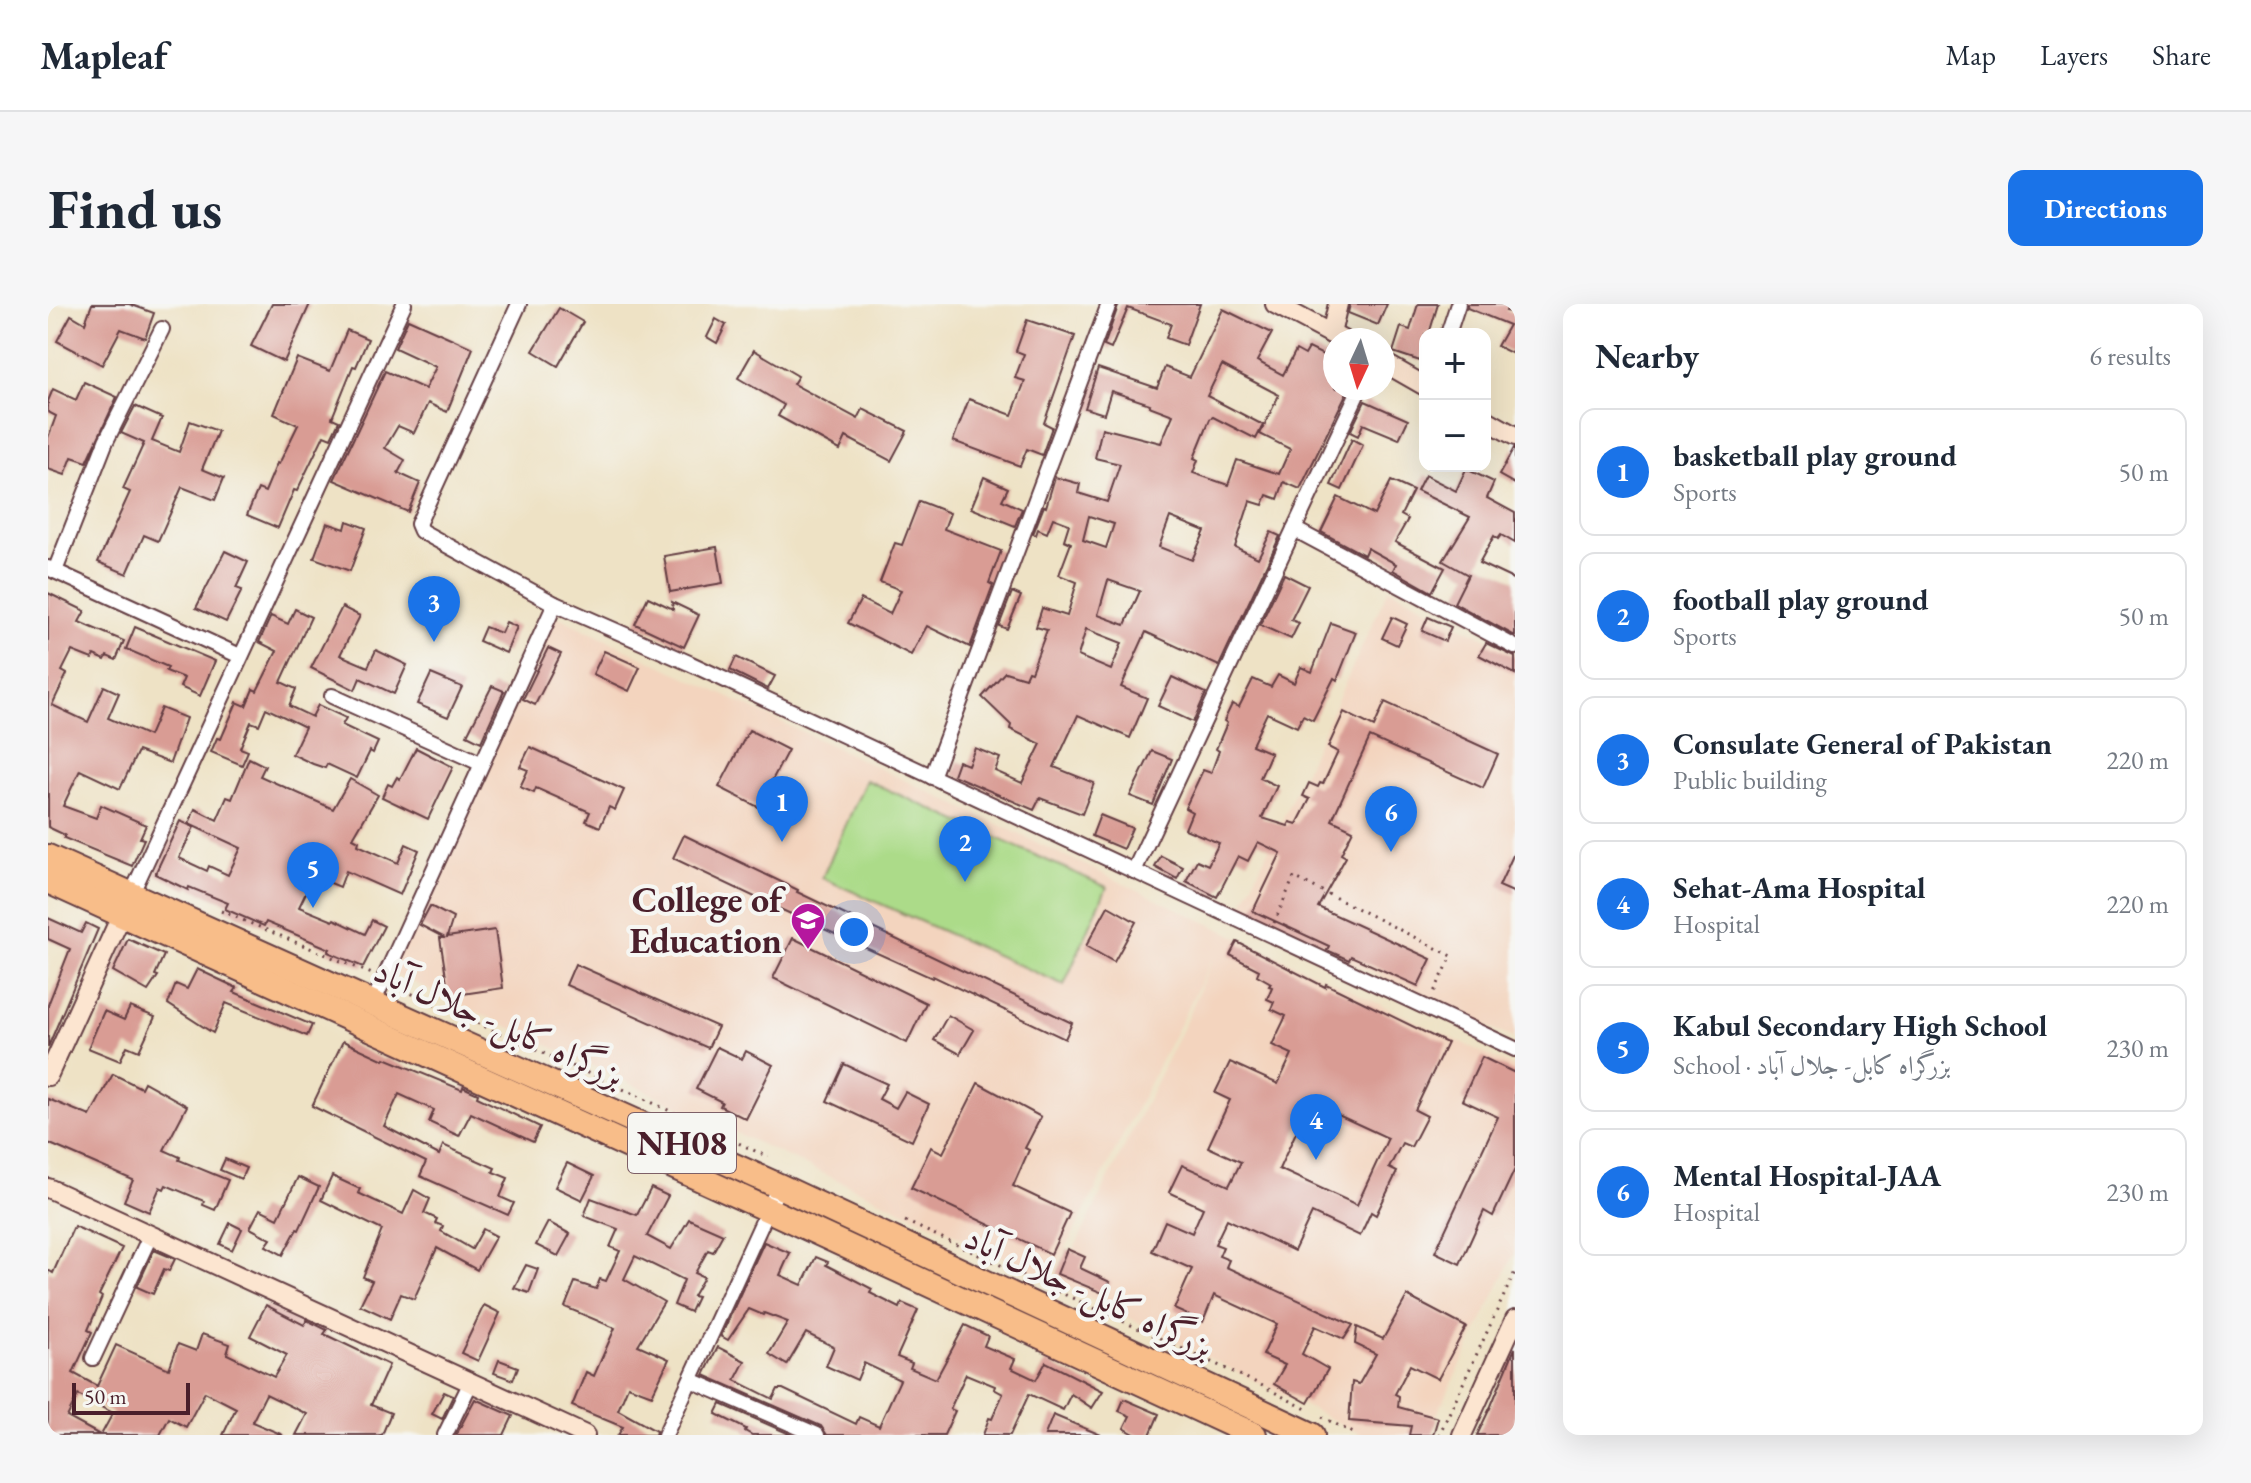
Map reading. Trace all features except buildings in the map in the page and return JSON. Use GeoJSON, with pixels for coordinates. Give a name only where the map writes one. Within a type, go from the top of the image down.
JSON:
{"type":"FeatureCollection","features":[{"type":"Feature","properties":{"kind":"highway","name":"بزرگراه کابل- جلال آباد"},"geometry":{"type":"LineString","coordinates":[[48,857],[126,904],[769,1210],[1254,1435]]}},
{"type":"Feature","properties":{"kind":"highway","name":"بزرگراه کابل- جلال آباد"},"geometry":{"type":"LineString","coordinates":[[48,881],[126,904],[778,1174],[1312,1435]]}},
{"type":"Feature","properties":{"kind":"street"},"geometry":{"type":"LineString","coordinates":[[48,1076],[404,304]]}},
{"type":"Feature","properties":{"kind":"street"},"geometry":{"type":"LineString","coordinates":[[519,304],[418,524],[421,531],[555,604],[1515,1049]]}},
{"type":"Feature","properties":{"kind":"street"},"geometry":{"type":"LineString","coordinates":[[932,777],[1109,304]]}},
{"type":"Feature","properties":{"kind":"street"},"geometry":{"type":"LineString","coordinates":[[1275,304],[1323,330]]}},
{"type":"Feature","properties":{"kind":"street"},"geometry":{"type":"LineString","coordinates":[[1337,328],[1338,304]]}},
{"type":"Feature","properties":{"kind":"street"},"geometry":{"type":"LineString","coordinates":[[1450,328],[1458,304]]}},
{"type":"Feature","properties":{"kind":"street"},"geometry":{"type":"LineString","coordinates":[[162,329],[106,441],[52,569],[240,656]]}},
{"type":"Feature","properties":{"kind":"street"},"geometry":{"type":"LineString","coordinates":[[1395,369],[1419,383]]}},
{"type":"Feature","properties":{"kind":"street"},"geometry":{"type":"LineString","coordinates":[[1134,871],[1354,400]]}},
{"type":"Feature","properties":{"kind":"street"},"geometry":{"type":"LineString","coordinates":[[1491,422],[1515,436]]}},
{"type":"Feature","properties":{"kind":"street"},"geometry":{"type":"LineString","coordinates":[[1294,529],[1515,647]]}},
{"type":"Feature","properties":{"kind":"street"},"geometry":{"type":"LineString","coordinates":[[372,1005],[555,604]]}},
{"type":"Feature","properties":{"kind":"street"},"geometry":{"type":"LineString","coordinates":[[332,696],[480,763]]}},
{"type":"Feature","properties":{"kind":"street"},"geometry":{"type":"LineString","coordinates":[[665,1435],[769,1210],[778,1174]]}},
{"type":"Feature","properties":{"kind":"street"},"geometry":{"type":"LineString","coordinates":[[48,1188],[585,1435]]}},
{"type":"Feature","properties":{"kind":"street"},"geometry":{"type":"LineString","coordinates":[[93,1358],[150,1236]]}},
{"type":"Feature","properties":{"kind":"street"},"geometry":{"type":"LineString","coordinates":[[1462,1435],[1513,1327]]}},
{"type":"Feature","properties":{"kind":"street"},"geometry":{"type":"LineString","coordinates":[[691,1380],[817,1435]]}},
{"type":"Feature","properties":{"kind":"street"},"geometry":{"type":"LineString","coordinates":[[445,1435],[471,1382]]}},
{"type":"Feature","properties":{"kind":"path"},"geometry":{"type":"LineString","coordinates":[[1269,934],[1294,877],[1452,956],[1428,1009]]}},
{"type":"Feature","properties":{"kind":"path"},"geometry":{"type":"LineString","coordinates":[[209,906],[383,980],[778,1174]]}},
{"type":"Feature","properties":{"kind":"path"},"geometry":{"type":"LineString","coordinates":[[903,1220],[1259,1384],[1357,1435]]}},
{"type":"Feature","properties":{"kind":"path"},"geometry":{"type":"LineString","coordinates":[[1439,1435],[1515,1272]]}},
{"type":"Feature","properties":{"kind":"shaded area"},"geometry":{"type":"Polygon","coordinates":[[[1389,588],[1515,654],[1515,1039],[1240,911],[1389,588]]]}},
{"type":"Feature","properties":{"kind":"shaded area","name":"College of Education"},"geometry":{"type":"Polygon","coordinates":[[[556,616],[1515,1068],[1515,1252],[1427,1435],[1363,1435],[1058,1282],[1185,1023],[1215,954],[1050,1279],[391,972],[556,616]]]}},
{"type":"Feature","properties":{"kind":"green space"},"geometry":{"type":"Polygon","coordinates":[[[866,780],[1107,887],[1064,985],[822,878],[866,780]]]}},
{"type":"Feature","properties":{"kind":"place","name":"Consulate General of Pakistan"},"geometry":{"type":"Point","coordinates":[434,642]}},
{"type":"Feature","properties":{"kind":"place","name":"basketball play ground"},"geometry":{"type":"Point","coordinates":[782,842]}},
{"type":"Feature","properties":{"kind":"place","name":"Mental Hospital-JAA"},"geometry":{"type":"Point","coordinates":[1391,852]}},
{"type":"Feature","properties":{"kind":"place","name":"football play ground"},"geometry":{"type":"Point","coordinates":[965,882]}},
{"type":"Feature","properties":{"kind":"place","name":"Kabul Secondary High School"},"geometry":{"type":"Point","coordinates":[313,908]}},
{"type":"Feature","properties":{"kind":"place","name":"College of Education"},"geometry":{"type":"Point","coordinates":[808,951]}},
{"type":"Feature","properties":{"kind":"place","name":"Sehat-Ama Hospital"},"geometry":{"type":"Point","coordinates":[1316,1160]}}]}
